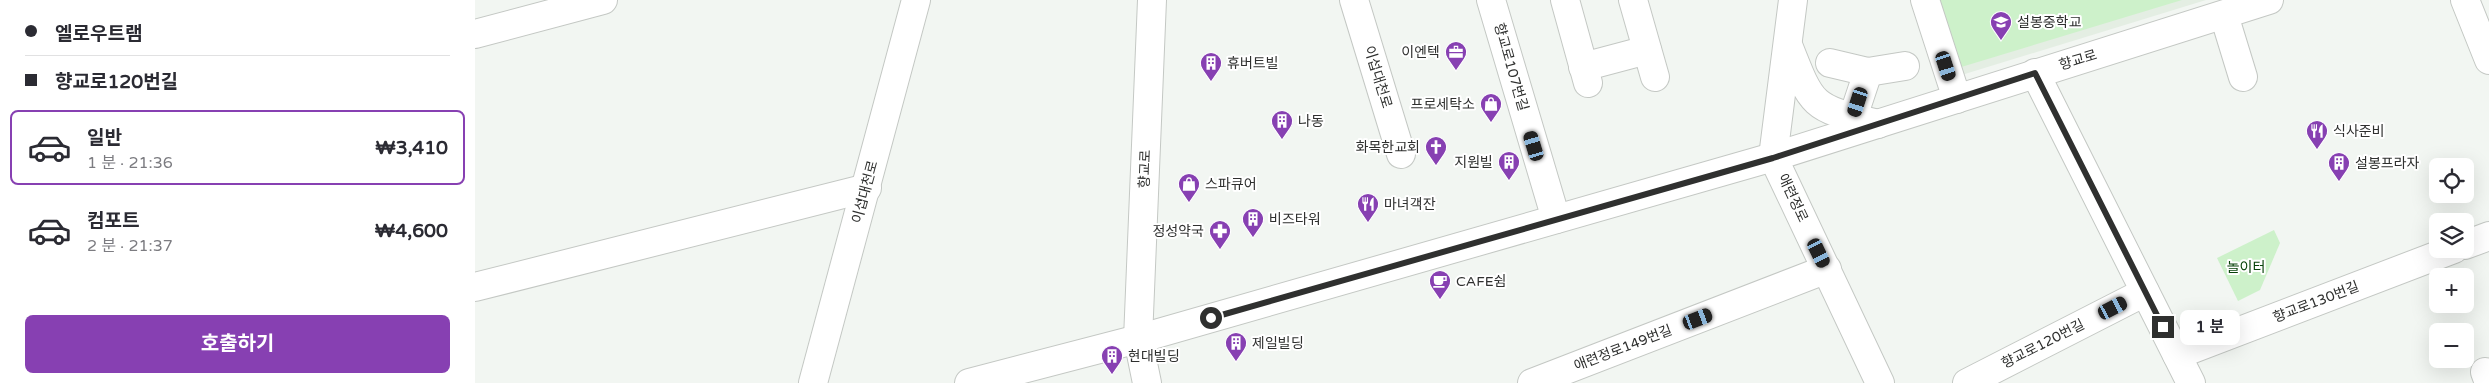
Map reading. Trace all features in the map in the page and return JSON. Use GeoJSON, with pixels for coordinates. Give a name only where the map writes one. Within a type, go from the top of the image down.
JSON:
{"type":"FeatureCollection","features":[{"type":"Feature","properties":{"kind":"street"},"geometry":{"type":"LineString","coordinates":[[475,34],[554,5],[603,0]]}},
{"type":"Feature","properties":{"kind":"street","name":"이섭대천로"},"geometry":{"type":"LineString","coordinates":[[813,383],[867,188],[916,0]]}},
{"type":"Feature","properties":{"kind":"street","name":"향교로"},"geometry":{"type":"LineString","coordinates":[[1138,338],[1152,0]]}},
{"type":"Feature","properties":{"kind":"street","name":"이섭대천로"},"geometry":{"type":"LineString","coordinates":[[1354,0],[1401,154]]}},
{"type":"Feature","properties":{"kind":"street","name":"향교로107번길"},"geometry":{"type":"LineString","coordinates":[[1491,0],[1556,219]]}},
{"type":"Feature","properties":{"kind":"street"},"geometry":{"type":"LineString","coordinates":[[1565,0],[1586,75],[1647,50]]}},
{"type":"Feature","properties":{"kind":"street"},"geometry":{"type":"LineString","coordinates":[[1633,0],[1655,77]]}},
{"type":"Feature","properties":{"kind":"street","name":"애련정로"},"geometry":{"type":"LineString","coordinates":[[1793,0],[1773,158],[1881,383]]}},
{"type":"Feature","properties":{"kind":"street"},"geometry":{"type":"LineString","coordinates":[[1925,0],[1957,99]]}},
{"type":"Feature","properties":{"kind":"street","name":"향교로"},"geometry":{"type":"LineString","coordinates":[[969,383],[1138,338],[1773,158],[1866,121],[1957,99],[2269,0]]}},
{"type":"Feature","properties":{"kind":"street"},"geometry":{"type":"LineString","coordinates":[[2465,0],[2489,60]]}},
{"type":"Feature","properties":{"kind":"street"},"geometry":{"type":"LineString","coordinates":[[2223,14],[2243,78]]}},
{"type":"Feature","properties":{"kind":"street"},"geometry":{"type":"LineString","coordinates":[[1787,41],[1804,85],[1813,99],[1825,108],[1866,121],[1868,72]]}},
{"type":"Feature","properties":{"kind":"street"},"geometry":{"type":"LineString","coordinates":[[1830,63],[1868,72],[1905,66]]}},
{"type":"Feature","properties":{"kind":"street"},"geometry":{"type":"LineString","coordinates":[[2035,73],[2191,383]]}},
{"type":"Feature","properties":{"kind":"street"},"geometry":{"type":"LineString","coordinates":[[475,287],[867,188]]}},
{"type":"Feature","properties":{"kind":"street"},"geometry":{"type":"LineString","coordinates":[[2474,242],[2489,236]]}},
{"type":"Feature","properties":{"kind":"street","name":"향교로130번길"},"geometry":{"type":"LineString","coordinates":[[2177,355],[2431,258]]}},
{"type":"Feature","properties":{"kind":"street","name":"애련정로149번길"},"geometry":{"type":"LineString","coordinates":[[1532,383],[1827,269]]}},
{"type":"Feature","properties":{"kind":"street","name":"향교로120번길"},"geometry":{"type":"LineString","coordinates":[[1967,383],[2145,292]]}},
{"type":"Feature","properties":{"kind":"street"},"geometry":{"type":"LineString","coordinates":[[1138,338],[1147,383]]}},
{"type":"Feature","properties":{"kind":"shaded area","name":"설봉중학교"},"geometry":{"type":"Polygon","coordinates":[[[1915,0],[2206,0],[1942,81],[1915,0]]]}},
{"type":"Feature","properties":{"kind":"green space","name":"설봉중학교"},"geometry":{"type":"Polygon","coordinates":[[[1938,0],[2182,0],[1958,68],[1938,0]]]}},
{"type":"Feature","properties":{"kind":"green space","name":"놀이터"},"geometry":{"type":"Polygon","coordinates":[[[2274,230],[2280,243],[2260,290],[2238,301],[2217,258],[2274,230]]]}},
{"type":"Feature","properties":{"kind":"place","name":"설봉중학교"},"geometry":{"type":"Point","coordinates":[2001,41]}},
{"type":"Feature","properties":{"kind":"place","name":"이엔텍"},"geometry":{"type":"Point","coordinates":[1456,71]}},
{"type":"Feature","properties":{"kind":"place","name":"휴버트빌"},"geometry":{"type":"Point","coordinates":[1211,82]}},
{"type":"Feature","properties":{"kind":"place","name":"프로세탁소"},"geometry":{"type":"Point","coordinates":[1491,123]}},
{"type":"Feature","properties":{"kind":"place","name":"나동"},"geometry":{"type":"Point","coordinates":[1282,140]}},
{"type":"Feature","properties":{"kind":"place","name":"식사준비"},"geometry":{"type":"Point","coordinates":[2317,150]}},
{"type":"Feature","properties":{"kind":"place","name":"화목한교회"},"geometry":{"type":"Point","coordinates":[1436,166]}},
{"type":"Feature","properties":{"kind":"place","name":"지원빌"},"geometry":{"type":"Point","coordinates":[1509,181]}},
{"type":"Feature","properties":{"kind":"place","name":"설봉프라자"},"geometry":{"type":"Point","coordinates":[2339,182]}},
{"type":"Feature","properties":{"kind":"place","name":"스파큐어"},"geometry":{"type":"Point","coordinates":[1189,203]}},
{"type":"Feature","properties":{"kind":"place","name":"마녀객잔"},"geometry":{"type":"Point","coordinates":[1368,223]}},
{"type":"Feature","properties":{"kind":"place","name":"비즈타워"},"geometry":{"type":"Point","coordinates":[1253,238]}},
{"type":"Feature","properties":{"kind":"place","name":"정성약국"},"geometry":{"type":"Point","coordinates":[1220,250]}},
{"type":"Feature","properties":{"kind":"place","name":"CAFE쉼"},"geometry":{"type":"Point","coordinates":[1440,300]}},
{"type":"Feature","properties":{"kind":"place","name":"제일빌딩"},"geometry":{"type":"Point","coordinates":[1236,362]}},
{"type":"Feature","properties":{"kind":"place","name":"현대빌딩"},"geometry":{"type":"Point","coordinates":[1112,375]}},
{"type":"Feature","properties":{"kind":"route"},"geometry":{"type":"LineString","coordinates":[[1211,318],[1773,158],[2035,73],[2163,327]]}}]}
